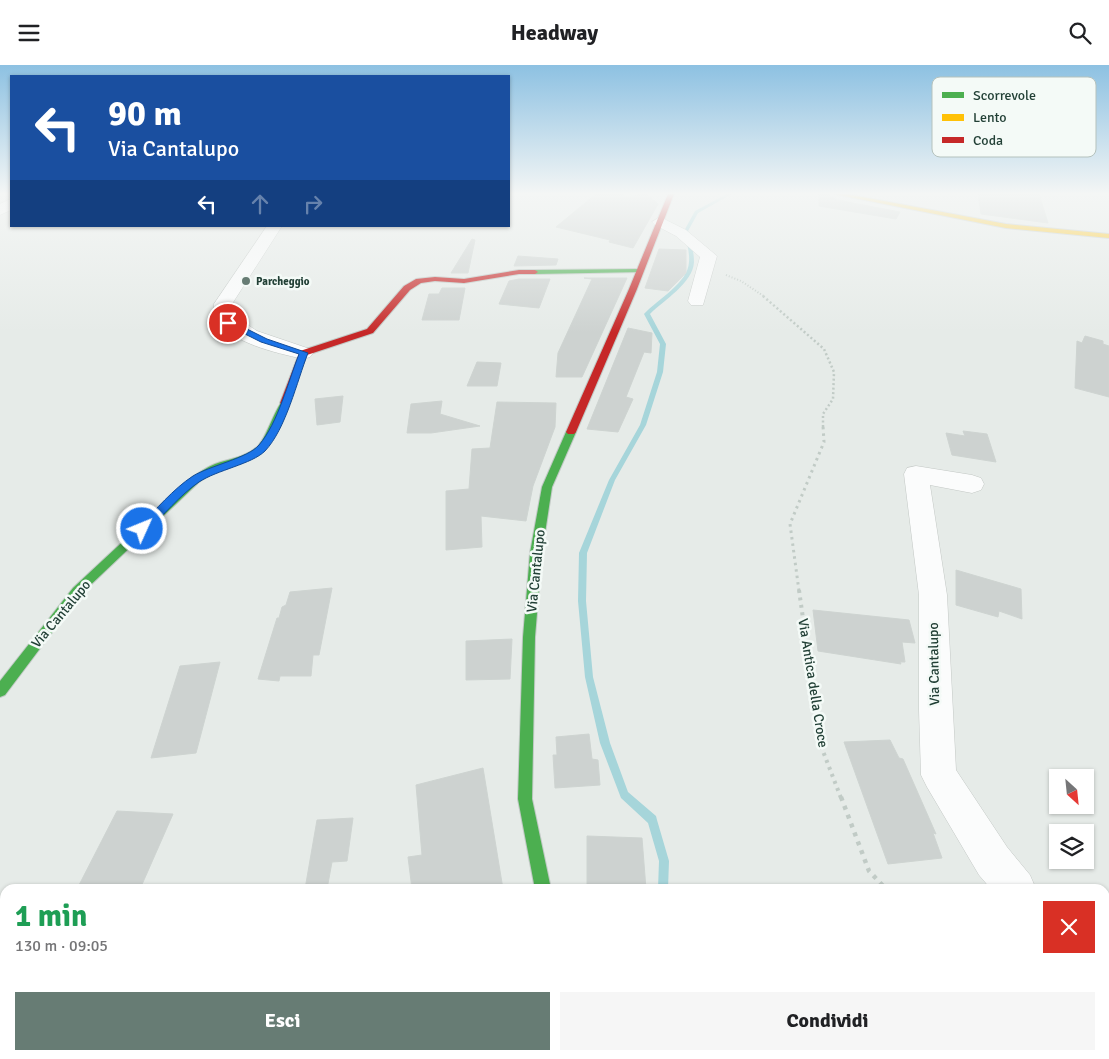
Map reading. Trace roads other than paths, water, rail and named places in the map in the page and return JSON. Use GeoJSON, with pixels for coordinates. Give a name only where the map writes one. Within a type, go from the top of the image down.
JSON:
{"type":"FeatureCollection","features":[{"type":"Feature","properties":{"kind":"street"},"geometry":{"type":"LineString","coordinates":[[265,240],[223,303],[223,317],[236,327],[264,341],[304,353],[370,331],[407,288],[418,281],[435,279],[464,281],[518,272],[640,271]]}},
{"type":"Feature","properties":{"kind":"street","name":"Via Cantalupo"},"geometry":{"type":"LineString","coordinates":[[542,884],[525,799],[529,637],[536,553],[547,487],[652,240]]}},
{"type":"Feature","properties":{"kind":"street"},"geometry":{"type":"LineString","coordinates":[[691,240],[709,256],[697,301]]}},
{"type":"Feature","properties":{"kind":"street","name":"Via Cantalupo"},"geometry":{"type":"LineString","coordinates":[[0,691],[77,591],[195,480],[217,467],[236,461],[261,449],[275,427],[304,353]]}},
{"type":"Feature","properties":{"kind":"street","name":"Via Cantalupo"},"geometry":{"type":"LineString","coordinates":[[972,484],[916,474],[933,595],[935,710],[939,775],[993,861],[1012,884]]}},
{"type":"Feature","properties":{"kind":"waterway"},"geometry":{"type":"LineString","coordinates":[[663,884],[664,861],[652,820],[624,795],[605,743],[589,677],[582,601],[583,553],[612,480],[643,425],[660,372],[663,344],[647,314],[677,287],[689,273],[691,263],[688,240]]}},
{"type":"Feature","properties":{"kind":"place","name":"Parcheggio"},"geometry":{"type":"Point","coordinates":[246,281]}}]}
